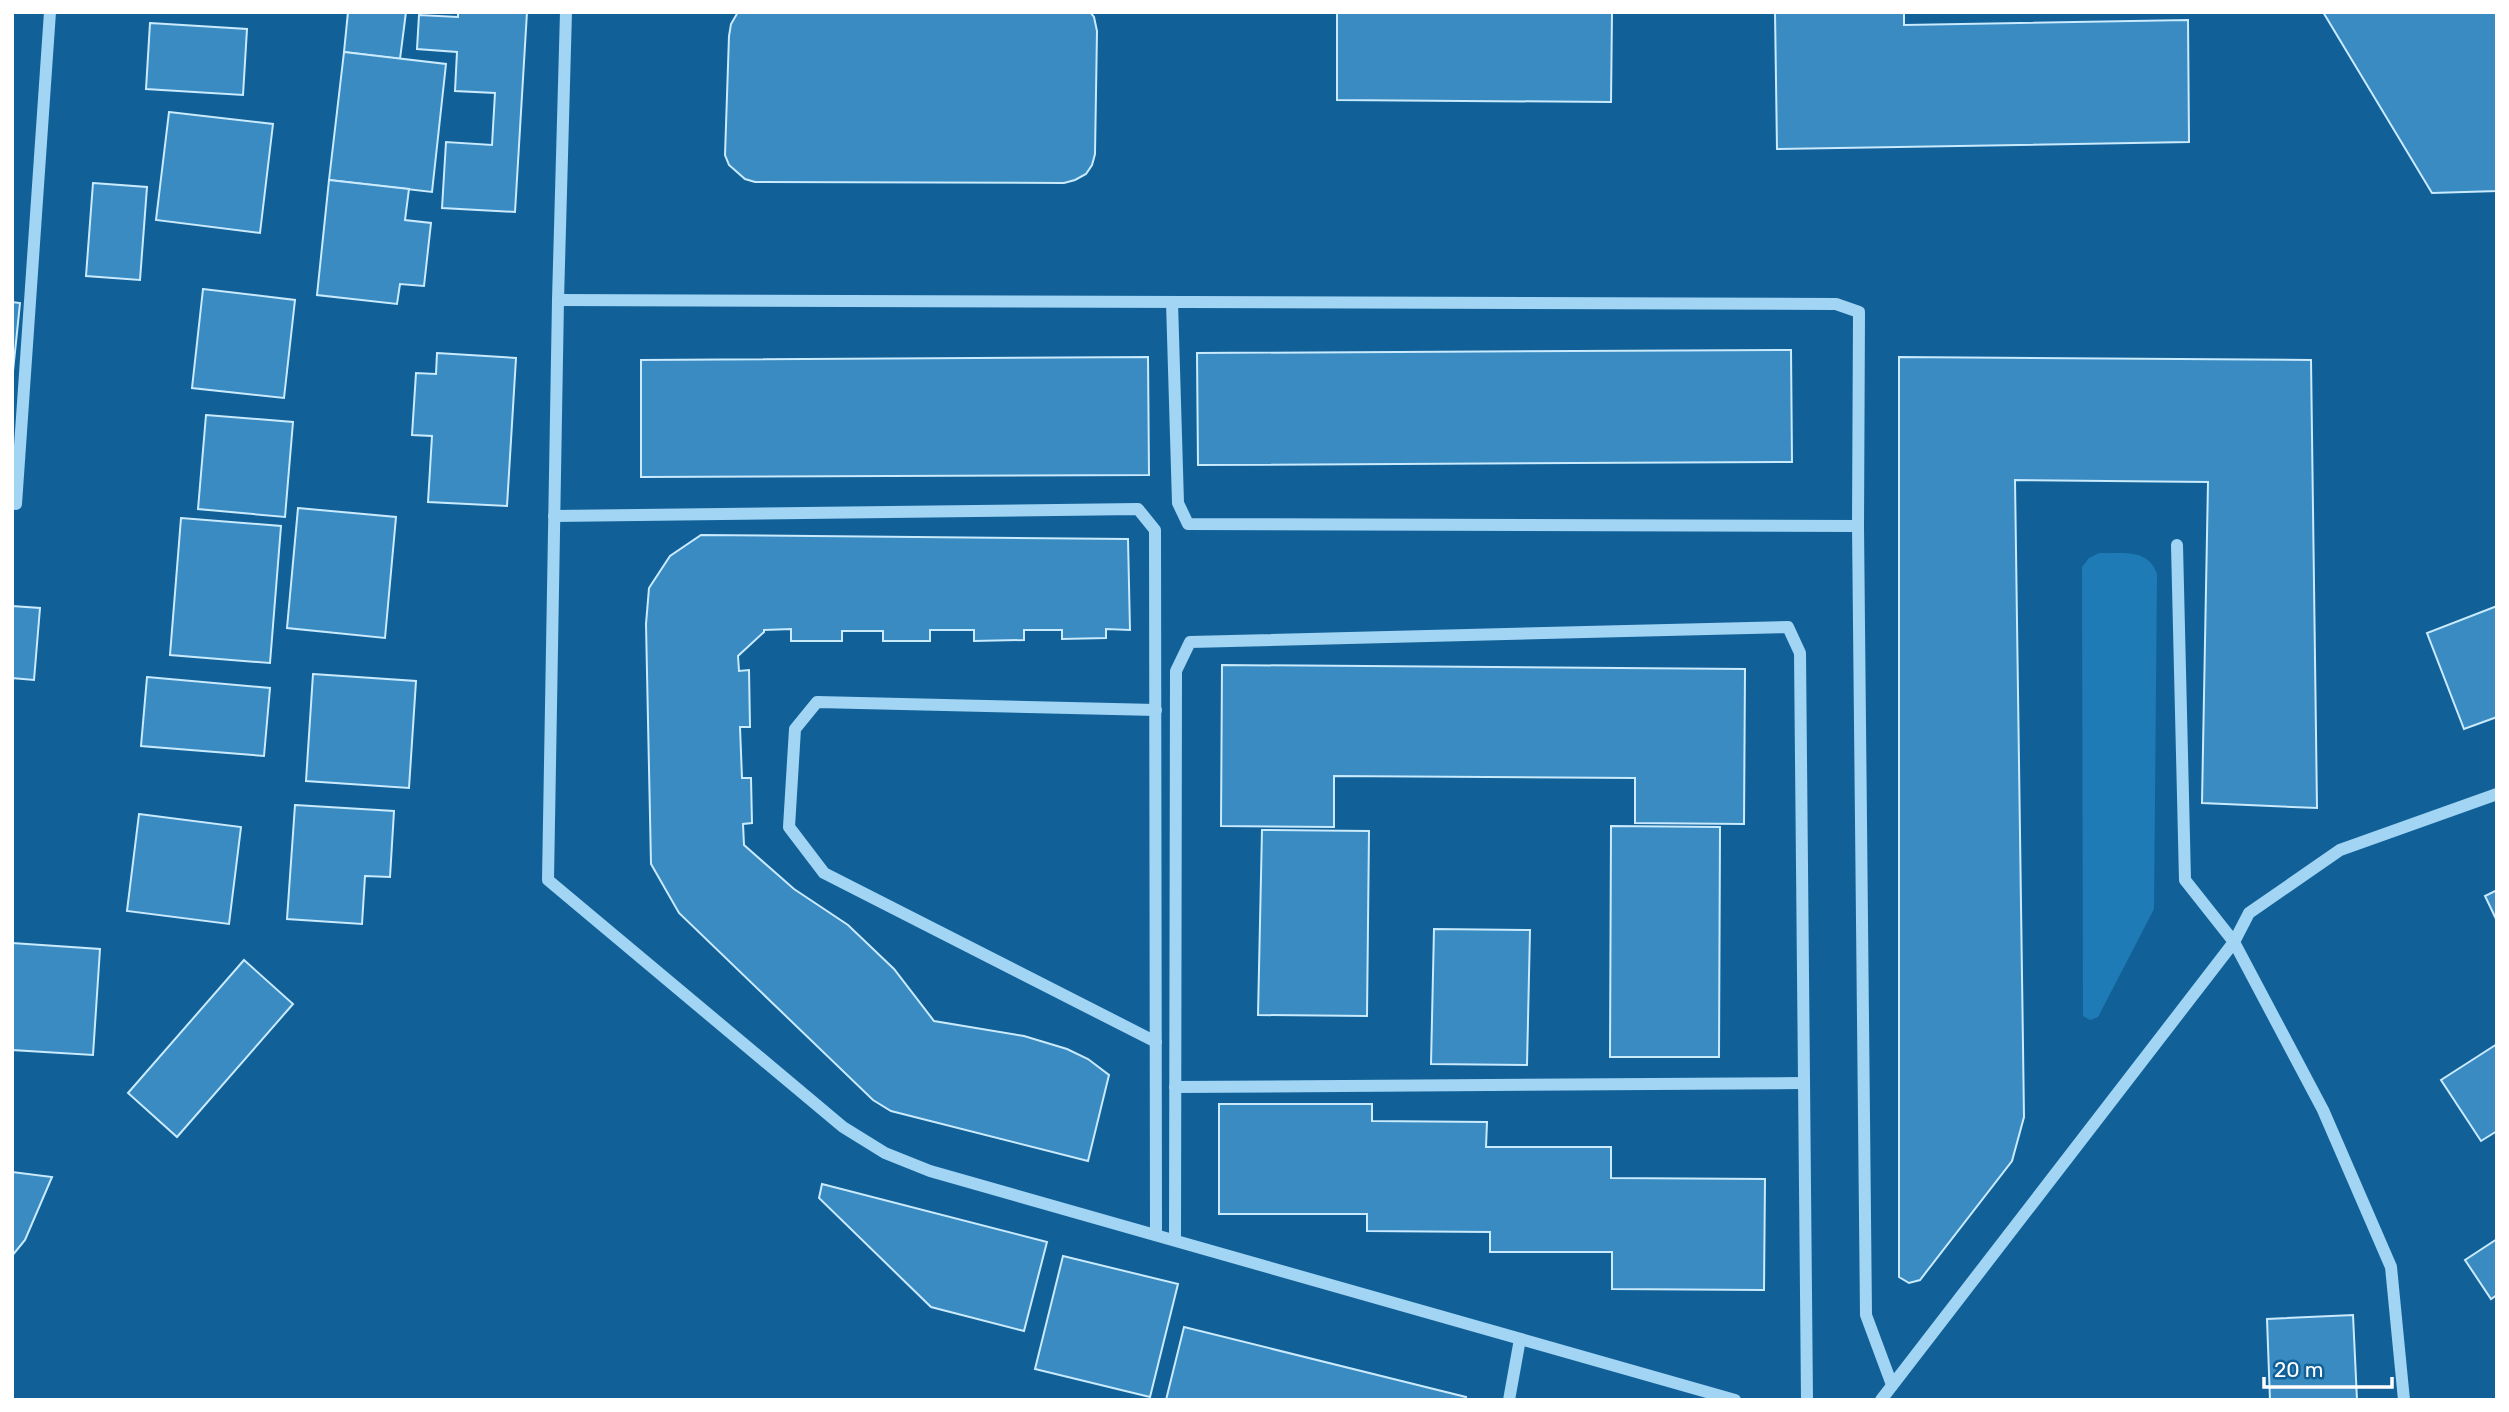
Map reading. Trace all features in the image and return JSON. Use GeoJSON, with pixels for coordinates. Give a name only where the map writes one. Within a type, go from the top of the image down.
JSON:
{"type":"FeatureCollection","features":[{"type":"Feature","properties":{"kind":"street"},"geometry":{"type":"LineString","coordinates":[[16,503],[50,12]]}},
{"type":"Feature","properties":{"kind":"street"},"geometry":{"type":"LineString","coordinates":[[566,12],[548,880],[843,1127],[885,1153],[930,1171],[1735,1400]]}},
{"type":"Feature","properties":{"kind":"street"},"geometry":{"type":"LineString","coordinates":[[558,300],[1836,304],[1859,312],[1858,526],[1866,1315],[1892,1385]]}},
{"type":"Feature","properties":{"kind":"street"},"geometry":{"type":"LineString","coordinates":[[1172,302],[1178,503],[1188,524],[1858,526]]}},
{"type":"Feature","properties":{"kind":"street"},"geometry":{"type":"LineString","coordinates":[[554,516],[1138,509],[1155,530],[1156,1235]]}},
{"type":"Feature","properties":{"kind":"street"},"geometry":{"type":"LineString","coordinates":[[2177,545],[2185,880],[2234,942],[2323,1111],[2391,1268],[2404,1400]]}},
{"type":"Feature","properties":{"kind":"street"},"geometry":{"type":"LineString","coordinates":[[1175,1240],[1176,671],[1190,642],[1788,627],[1800,653],[1807,1400]]}},
{"type":"Feature","properties":{"kind":"street"},"geometry":{"type":"LineString","coordinates":[[1156,710],[817,702],[795,729],[789,827],[824,873],[1156,1042]]}},
{"type":"Feature","properties":{"kind":"street"},"geometry":{"type":"LineString","coordinates":[[1881,1400],[2234,942],[2249,913],[2340,850],[2497,794]]}},
{"type":"Feature","properties":{"kind":"street"},"geometry":{"type":"LineString","coordinates":[[1175,1087],[1804,1083]]}},
{"type":"Feature","properties":{"kind":"street"},"geometry":{"type":"LineString","coordinates":[[1509,1400],[1520,1339]]}},
{"type":"Feature","properties":{"kind":"shaded area"},"geometry":{"type":"Polygon","coordinates":[[[2099,553],[2141,556],[2148,560],[2157,574],[2154,909],[2098,1017],[2090,1020],[2083,1016],[2082,567],[2089,558],[2099,553]]]}},
{"type":"Feature","properties":{"kind":"building"},"geometry":{"type":"Polygon","coordinates":[[[348,12],[406,12],[400,59],[344,52],[348,12]]]}},
{"type":"Feature","properties":{"kind":"building"},"geometry":{"type":"Polygon","coordinates":[[[458,12],[527,12],[515,212],[442,208],[446,142],[492,145],[495,93],[455,91],[457,52],[417,49],[419,15],[458,17],[458,12]]]}},
{"type":"Feature","properties":{"kind":"building"},"geometry":{"type":"Polygon","coordinates":[[[738,12],[1090,12],[1097,31],[1095,154],[1092,165],[1086,174],[1064,183],[755,182],[745,179],[729,165],[725,155],[729,36],[731,24],[738,12]]]}},
{"type":"Feature","properties":{"kind":"building"},"geometry":{"type":"Polygon","coordinates":[[[1337,12],[1612,12],[1611,102],[1337,100],[1337,12]]]}},
{"type":"Feature","properties":{"kind":"building"},"geometry":{"type":"Polygon","coordinates":[[[1775,12],[1904,12],[1904,25],[2188,20],[2189,142],[1777,149],[1775,12]]]}},
{"type":"Feature","properties":{"kind":"building"},"geometry":{"type":"Polygon","coordinates":[[[2323,12],[2497,12],[2497,191],[2432,193],[2323,12]]]}},
{"type":"Feature","properties":{"kind":"building"},"geometry":{"type":"Polygon","coordinates":[[[150,23],[247,29],[243,95],[146,89],[150,23]]]}},
{"type":"Feature","properties":{"kind":"building"},"geometry":{"type":"Polygon","coordinates":[[[344,52],[446,64],[432,192],[329,180],[344,52]]]}},
{"type":"Feature","properties":{"kind":"building"},"geometry":{"type":"Polygon","coordinates":[[[169,112],[273,124],[260,233],[156,220],[169,112]]]}},
{"type":"Feature","properties":{"kind":"building"},"geometry":{"type":"Polygon","coordinates":[[[329,180],[409,189],[405,220],[431,223],[424,286],[400,284],[397,304],[317,295],[329,180]]]}},
{"type":"Feature","properties":{"kind":"building"},"geometry":{"type":"Polygon","coordinates":[[[93,183],[147,187],[140,280],[86,276],[93,183]]]}},
{"type":"Feature","properties":{"kind":"building"},"geometry":{"type":"Polygon","coordinates":[[[203,289],[295,300],[284,398],[192,388],[203,289]]]}},
{"type":"Feature","properties":{"kind":"building"},"geometry":{"type":"Polygon","coordinates":[[[12,302],[20,303],[12,381],[12,302]]]}},
{"type":"Feature","properties":{"kind":"building"},"geometry":{"type":"Polygon","coordinates":[[[1791,350],[1792,462],[1198,465],[1197,353],[1791,350]]]}},
{"type":"Feature","properties":{"kind":"building"},"geometry":{"type":"Polygon","coordinates":[[[437,353],[516,358],[507,506],[428,502],[432,436],[412,435],[416,373],[436,374],[437,353]]]}},
{"type":"Feature","properties":{"kind":"building"},"geometry":{"type":"Polygon","coordinates":[[[1148,357],[1149,475],[641,477],[641,360],[1148,357]]]}},
{"type":"Feature","properties":{"kind":"building"},"geometry":{"type":"Polygon","coordinates":[[[1899,357],[2311,360],[2317,808],[2202,803],[2208,482],[2015,480],[2024,1117],[2012,1161],[1920,1280],[1909,1283],[1899,1277],[1899,357]]]}},
{"type":"Feature","properties":{"kind":"building"},"geometry":{"type":"Polygon","coordinates":[[[206,415],[293,422],[285,517],[198,509],[206,415]]]}},
{"type":"Feature","properties":{"kind":"building"},"geometry":{"type":"Polygon","coordinates":[[[298,508],[396,517],[385,638],[287,628],[298,508]]]}},
{"type":"Feature","properties":{"kind":"building"},"geometry":{"type":"Polygon","coordinates":[[[181,518],[281,526],[270,663],[170,655],[181,518]]]}},
{"type":"Feature","properties":{"kind":"building"},"geometry":{"type":"Polygon","coordinates":[[[701,535],[1128,539],[1130,630],[1106,629],[1106,638],[1062,639],[1062,630],[1024,630],[1024,640],[974,641],[974,630],[930,630],[930,641],[883,641],[883,631],[842,631],[842,641],[791,641],[791,629],[764,630],[738,656],[739,671],[749,670],[750,727],[740,727],[742,778],[751,778],[752,823],[743,824],[744,845],[794,889],[848,925],[894,969],[934,1021],[1024,1036],[1067,1049],[1088,1059],[1109,1075],[1088,1161],[891,1111],[873,1100],[679,913],[651,864],[646,624],[649,588],[670,556],[701,535]]]}},
{"type":"Feature","properties":{"kind":"building"},"geometry":{"type":"Polygon","coordinates":[[[12,606],[40,608],[34,680],[12,678],[12,606]]]}},
{"type":"Feature","properties":{"kind":"building"},"geometry":{"type":"Polygon","coordinates":[[[2497,606],[2497,717],[2464,729],[2427,633],[2497,606]]]}},
{"type":"Feature","properties":{"kind":"building"},"geometry":{"type":"Polygon","coordinates":[[[1222,665],[1745,669],[1744,824],[1635,823],[1635,778],[1334,776],[1334,827],[1221,826],[1222,665]]]}},
{"type":"Feature","properties":{"kind":"building"},"geometry":{"type":"Polygon","coordinates":[[[313,674],[416,681],[409,788],[306,781],[313,674]]]}},
{"type":"Feature","properties":{"kind":"building"},"geometry":{"type":"Polygon","coordinates":[[[147,677],[270,688],[264,756],[141,746],[147,677]]]}},
{"type":"Feature","properties":{"kind":"building"},"geometry":{"type":"Polygon","coordinates":[[[295,805],[394,811],[390,877],[365,876],[362,924],[287,919],[295,805]]]}},
{"type":"Feature","properties":{"kind":"building"},"geometry":{"type":"Polygon","coordinates":[[[139,814],[241,827],[229,924],[127,911],[139,814]]]}},
{"type":"Feature","properties":{"kind":"building"},"geometry":{"type":"Polygon","coordinates":[[[1611,826],[1720,827],[1719,1057],[1610,1057],[1611,826]]]}},
{"type":"Feature","properties":{"kind":"building"},"geometry":{"type":"Polygon","coordinates":[[[1262,830],[1369,831],[1367,1016],[1258,1015],[1262,830]]]}},
{"type":"Feature","properties":{"kind":"building"},"geometry":{"type":"Polygon","coordinates":[[[2497,890],[2497,921],[2485,896],[2497,890]]]}},
{"type":"Feature","properties":{"kind":"building"},"geometry":{"type":"Polygon","coordinates":[[[1434,929],[1530,930],[1527,1065],[1431,1064],[1434,929]]]}},
{"type":"Feature","properties":{"kind":"building"},"geometry":{"type":"Polygon","coordinates":[[[12,943],[100,949],[93,1055],[12,1050],[12,943]]]}},
{"type":"Feature","properties":{"kind":"building"},"geometry":{"type":"Polygon","coordinates":[[[244,960],[293,1004],[177,1137],[128,1093],[244,960]]]}},
{"type":"Feature","properties":{"kind":"building"},"geometry":{"type":"Polygon","coordinates":[[[2497,1044],[2497,1131],[2481,1141],[2441,1080],[2497,1044]]]}},
{"type":"Feature","properties":{"kind":"building"},"geometry":{"type":"Polygon","coordinates":[[[1219,1104],[1372,1104],[1372,1121],[1487,1122],[1486,1147],[1611,1147],[1611,1178],[1765,1179],[1764,1290],[1612,1289],[1612,1252],[1490,1252],[1490,1232],[1367,1231],[1367,1214],[1219,1214],[1219,1104]]]}},
{"type":"Feature","properties":{"kind":"building"},"geometry":{"type":"Polygon","coordinates":[[[12,1172],[52,1177],[25,1240],[12,1256],[12,1172]]]}},
{"type":"Feature","properties":{"kind":"building"},"geometry":{"type":"Polygon","coordinates":[[[822,1184],[1047,1242],[1024,1331],[931,1307],[819,1198],[822,1184]]]}},
{"type":"Feature","properties":{"kind":"building"},"geometry":{"type":"Polygon","coordinates":[[[2497,1239],[2497,1295],[2491,1299],[2465,1260],[2497,1239]]]}},
{"type":"Feature","properties":{"kind":"building"},"geometry":{"type":"Polygon","coordinates":[[[1063,1256],[1178,1284],[1150,1397],[1035,1369],[1063,1256]]]}},
{"type":"Feature","properties":{"kind":"building"},"geometry":{"type":"Polygon","coordinates":[[[2353,1315],[2357,1400],[2270,1400],[2267,1319],[2353,1315]]]}},
{"type":"Feature","properties":{"kind":"building"},"geometry":{"type":"Polygon","coordinates":[[[1184,1327],[1466,1397],[1465,1400],[1166,1400],[1184,1327]]]}}]}
